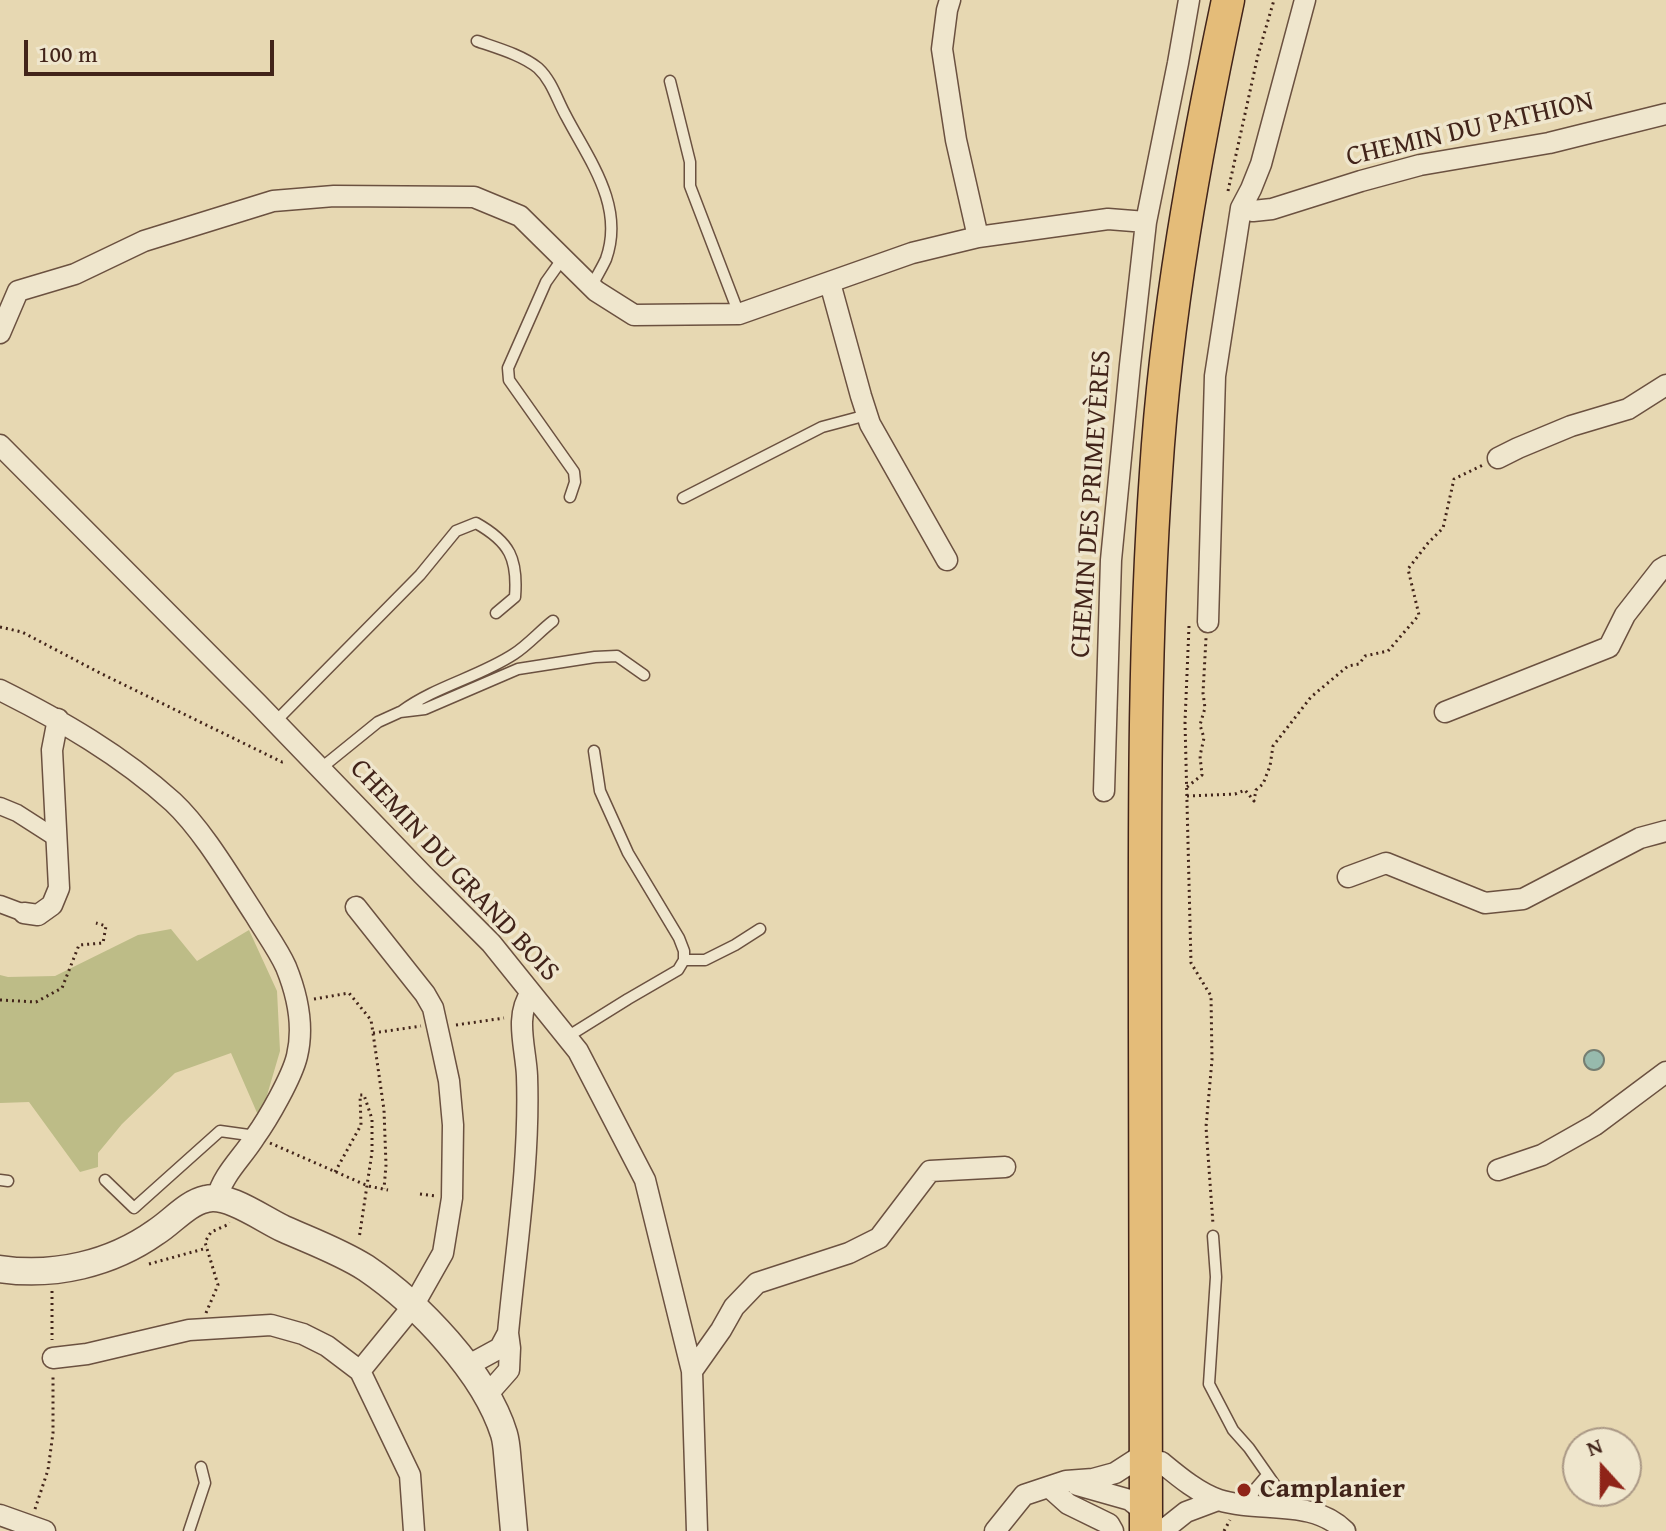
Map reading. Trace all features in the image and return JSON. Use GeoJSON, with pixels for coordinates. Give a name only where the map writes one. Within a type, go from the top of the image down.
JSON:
{"type":"FeatureCollection","features":[{"type":"Feature","properties":{"kind":"main road"},"geometry":{"type":"LineString","coordinates":[[1154,1458],[1145,851],[1149,599],[1166,363],[1192,181],[1228,0]]}},
{"type":"Feature","properties":{"kind":"main road"},"geometry":{"type":"LineString","coordinates":[[1152,1525],[1166,725],[1177,467],[1186,359],[1200,257],[1247,0]]}},
{"type":"Feature","properties":{"kind":"street"},"geometry":{"type":"LineString","coordinates":[[950,0],[942,49],[956,140],[978,237]]}},
{"type":"Feature","properties":{"kind":"street","name":"CHEMIN DES PRIMEVÈRES"},"geometry":{"type":"LineString","coordinates":[[1104,791],[1111,560],[1146,222],[1189,0]]}},
{"type":"Feature","properties":{"kind":"street"},"geometry":{"type":"LineString","coordinates":[[1199,618],[1215,376],[1234,205],[1251,189],[1261,164],[1305,0]]}},
{"type":"Feature","properties":{"kind":"street","name":"CHEMIN DU PATHION"},"geometry":{"type":"LineString","coordinates":[[1234,205],[1253,211],[1272,209],[1420,165],[1549,143],[1666,114]]}},
{"type":"Feature","properties":{"kind":"street"},"geometry":{"type":"LineString","coordinates":[[0,333],[9,290],[75,274],[144,241],[273,201],[334,196],[474,197],[520,216],[592,286],[634,315],[739,314],[912,253],[978,237],[1108,219],[1146,222]]}},
{"type":"Feature","properties":{"kind":"street"},"geometry":{"type":"LineString","coordinates":[[830,283],[870,424],[947,560]]}},
{"type":"Feature","properties":{"kind":"street"},"geometry":{"type":"LineString","coordinates":[[1498,458],[1571,426],[1628,409],[1666,385]]}},
{"type":"Feature","properties":{"kind":"street","name":"CHEMIN DU GRAND BOIS"},"geometry":{"type":"LineString","coordinates":[[0,445],[491,943],[578,1051],[645,1180],[692,1371],[697,1531]]}},
{"type":"Feature","properties":{"kind":"street"},"geometry":{"type":"LineString","coordinates":[[1445,712],[1609,647],[1625,615],[1666,566]]}},
{"type":"Feature","properties":{"kind":"street"},"geometry":{"type":"LineString","coordinates":[[0,690],[58,719],[115,756],[174,803],[228,872],[285,966],[297,1001],[300,1036],[297,1058],[256,1136],[220,1185],[217,1198]]}},
{"type":"Feature","properties":{"kind":"street"},"geometry":{"type":"LineString","coordinates":[[0,904],[38,915],[52,905],[59,888],[52,750],[58,719]]}},
{"type":"Feature","properties":{"kind":"street"},"geometry":{"type":"LineString","coordinates":[[0,806],[56,838]]}},
{"type":"Feature","properties":{"kind":"street"},"geometry":{"type":"LineString","coordinates":[[1348,877],[1386,863],[1485,903],[1523,899],[1640,838],[1666,831]]}},
{"type":"Feature","properties":{"kind":"street"},"geometry":{"type":"LineString","coordinates":[[356,907],[433,1008],[449,1081],[453,1125],[452,1198],[443,1253],[413,1306],[360,1371]]}},
{"type":"Feature","properties":{"kind":"street"},"geometry":{"type":"LineString","coordinates":[[486,1396],[509,1370],[508,1333],[527,1138],[527,1075],[522,1018],[531,993]]}},
{"type":"Feature","properties":{"kind":"street"},"geometry":{"type":"LineString","coordinates":[[1498,1170],[1542,1155],[1595,1125],[1666,1072]]}},
{"type":"Feature","properties":{"kind":"street"},"geometry":{"type":"LineString","coordinates":[[692,1371],[734,1307],[757,1283],[849,1253],[879,1238],[930,1171],[1005,1167]]}},
{"type":"Feature","properties":{"kind":"street"},"geometry":{"type":"LineString","coordinates":[[0,1269],[39,1273],[91,1263],[122,1252],[155,1233],[191,1205],[207,1198],[238,1205],[355,1262],[413,1306],[467,1366],[486,1396],[505,1437],[514,1531]]}},
{"type":"Feature","properties":{"kind":"street"},"geometry":{"type":"LineString","coordinates":[[53,1367],[87,1354],[189,1330],[271,1325],[303,1334],[327,1346],[360,1371],[410,1475],[414,1531]]}},
{"type":"Feature","properties":{"kind":"street"},"geometry":{"type":"LineString","coordinates":[[467,1366],[500,1348],[508,1333]]}},
{"type":"Feature","properties":{"kind":"street"},"geometry":{"type":"LineString","coordinates":[[995,1531],[1024,1495],[1057,1484],[1115,1473],[1154,1458],[1186,1482],[1218,1500],[1316,1513],[1336,1522],[1345,1531]]}},
{"type":"Feature","properties":{"kind":"street"},"geometry":{"type":"LineString","coordinates":[[1057,1484],[1130,1500],[1152,1525],[1218,1500]]}},
{"type":"Feature","properties":{"kind":"street"},"geometry":{"type":"LineString","coordinates":[[1057,1484],[1068,1504],[1109,1524],[1113,1531]]}},
{"type":"Feature","properties":{"kind":"street"},"geometry":{"type":"LineString","coordinates":[[0,1515],[37,1528]]}},
{"type":"Feature","properties":{"kind":"lane"},"geometry":{"type":"LineString","coordinates":[[477,41],[537,67],[549,80],[592,162],[608,199],[611,225],[606,257],[592,286]]}},
{"type":"Feature","properties":{"kind":"lane"},"geometry":{"type":"LineString","coordinates":[[670,81],[690,162],[690,186],[739,314]]}},
{"type":"Feature","properties":{"kind":"lane"},"geometry":{"type":"LineString","coordinates":[[563,258],[546,282],[508,368],[509,380],[574,472],[575,482],[570,497]]}},
{"type":"Feature","properties":{"kind":"lane"},"geometry":{"type":"LineString","coordinates":[[683,498],[822,427],[867,415]]}},
{"type":"Feature","properties":{"kind":"lane"},"geometry":{"type":"LineString","coordinates":[[275,722],[420,575],[456,531],[476,523],[495,533],[511,555],[517,575],[515,597],[496,613]]}},
{"type":"Feature","properties":{"kind":"lane"},"geometry":{"type":"LineString","coordinates":[[315,763],[420,697],[470,677],[515,653],[553,621]]}},
{"type":"Feature","properties":{"kind":"lane"},"geometry":{"type":"LineString","coordinates":[[400,712],[425,709],[518,669],[564,661],[617,656],[644,675]]}},
{"type":"Feature","properties":{"kind":"lane"},"geometry":{"type":"LineString","coordinates":[[567,1037],[678,970],[684,960],[679,938],[628,853],[600,791],[594,751]]}},
{"type":"Feature","properties":{"kind":"lane"},"geometry":{"type":"LineString","coordinates":[[684,960],[705,960],[760,929]]}},
{"type":"Feature","properties":{"kind":"lane"},"geometry":{"type":"LineString","coordinates":[[105,1180],[134,1208],[220,1131],[256,1136]]}},
{"type":"Feature","properties":{"kind":"lane"},"geometry":{"type":"LineString","coordinates":[[1213,1236],[1216,1277],[1209,1384],[1233,1430],[1291,1509]]}},
{"type":"Feature","properties":{"kind":"lane"},"geometry":{"type":"LineString","coordinates":[[189,1531],[205,1483],[201,1467]]}},
{"type":"Feature","properties":{"kind":"lane"},"geometry":{"type":"LineString","coordinates":[[1249,1505],[1255,1489],[1267,1475]]}},
{"type":"Feature","properties":{"kind":"path"},"geometry":{"type":"LineString","coordinates":[[1234,205],[1228,188],[1254,69],[1274,0]]}},
{"type":"Feature","properties":{"kind":"path"},"geometry":{"type":"LineString","coordinates":[[1187,796],[1235,794],[1245,790],[1254,801],[1256,790],[1263,784],[1270,766],[1273,746],[1311,697],[1348,666],[1359,664],[1365,656],[1388,651],[1419,615],[1408,569],[1443,528],[1454,479],[1498,458]]}},
{"type":"Feature","properties":{"kind":"path"},"geometry":{"type":"LineString","coordinates":[[1187,787],[1202,775],[1200,756],[1204,738],[1200,725],[1205,708],[1204,655],[1199,618]]}},
{"type":"Feature","properties":{"kind":"path"},"geometry":{"type":"LineString","coordinates":[[1199,618],[1185,722],[1191,963],[1211,996],[1212,1060],[1206,1127],[1213,1236]]}},
{"type":"Feature","properties":{"kind":"path"},"geometry":{"type":"LineString","coordinates":[[0,627],[22,632],[282,762],[315,763]]}},
{"type":"Feature","properties":{"kind":"path"},"geometry":{"type":"LineString","coordinates":[[0,1000],[36,1002],[62,988],[79,945],[103,943],[106,926],[96,923]]}},
{"type":"Feature","properties":{"kind":"path"},"geometry":{"type":"LineString","coordinates":[[256,1136],[368,1186],[386,1189],[384,1110],[371,1020],[349,993],[314,999]]}},
{"type":"Feature","properties":{"kind":"path"},"geometry":{"type":"LineString","coordinates":[[373,1033],[510,1017]]}},
{"type":"Feature","properties":{"kind":"path"},"geometry":{"type":"LineString","coordinates":[[335,1172],[361,1125],[360,1095],[364,1095],[372,1119],[372,1152],[355,1262]]}},
{"type":"Feature","properties":{"kind":"path"},"geometry":{"type":"LineString","coordinates":[[420,1194],[443,1197]]}},
{"type":"Feature","properties":{"kind":"path"},"geometry":{"type":"LineString","coordinates":[[198,1329],[218,1285],[205,1242],[211,1232],[206,1228]]}},
{"type":"Feature","properties":{"kind":"path"},"geometry":{"type":"LineString","coordinates":[[145,1265],[207,1248]]}},
{"type":"Feature","properties":{"kind":"path"},"geometry":{"type":"LineString","coordinates":[[37,1528],[53,1433],[51,1272]]}},
{"type":"Feature","properties":{"kind":"shaded area"},"geometry":{"type":"Polygon","coordinates":[[[171,929],[197,961],[249,930],[277,991],[280,1051],[263,1109],[258,1115],[231,1053],[175,1073],[122,1124],[98,1153],[98,1167],[80,1172],[29,1102],[0,1103],[0,975],[55,976],[138,935],[171,929]]]}},
{"type":"Feature","properties":{"kind":"shaded area"},"geometry":{"type":"Polygon","coordinates":[[[1594,1050],[1601,1053],[1604,1060],[1601,1067],[1594,1070],[1587,1067],[1584,1060],[1587,1053],[1594,1050]]]}},
{"type":"Feature","properties":{"kind":"place","name":"Camplanier"},"geometry":{"type":"Point","coordinates":[1244,1490]}}]}
